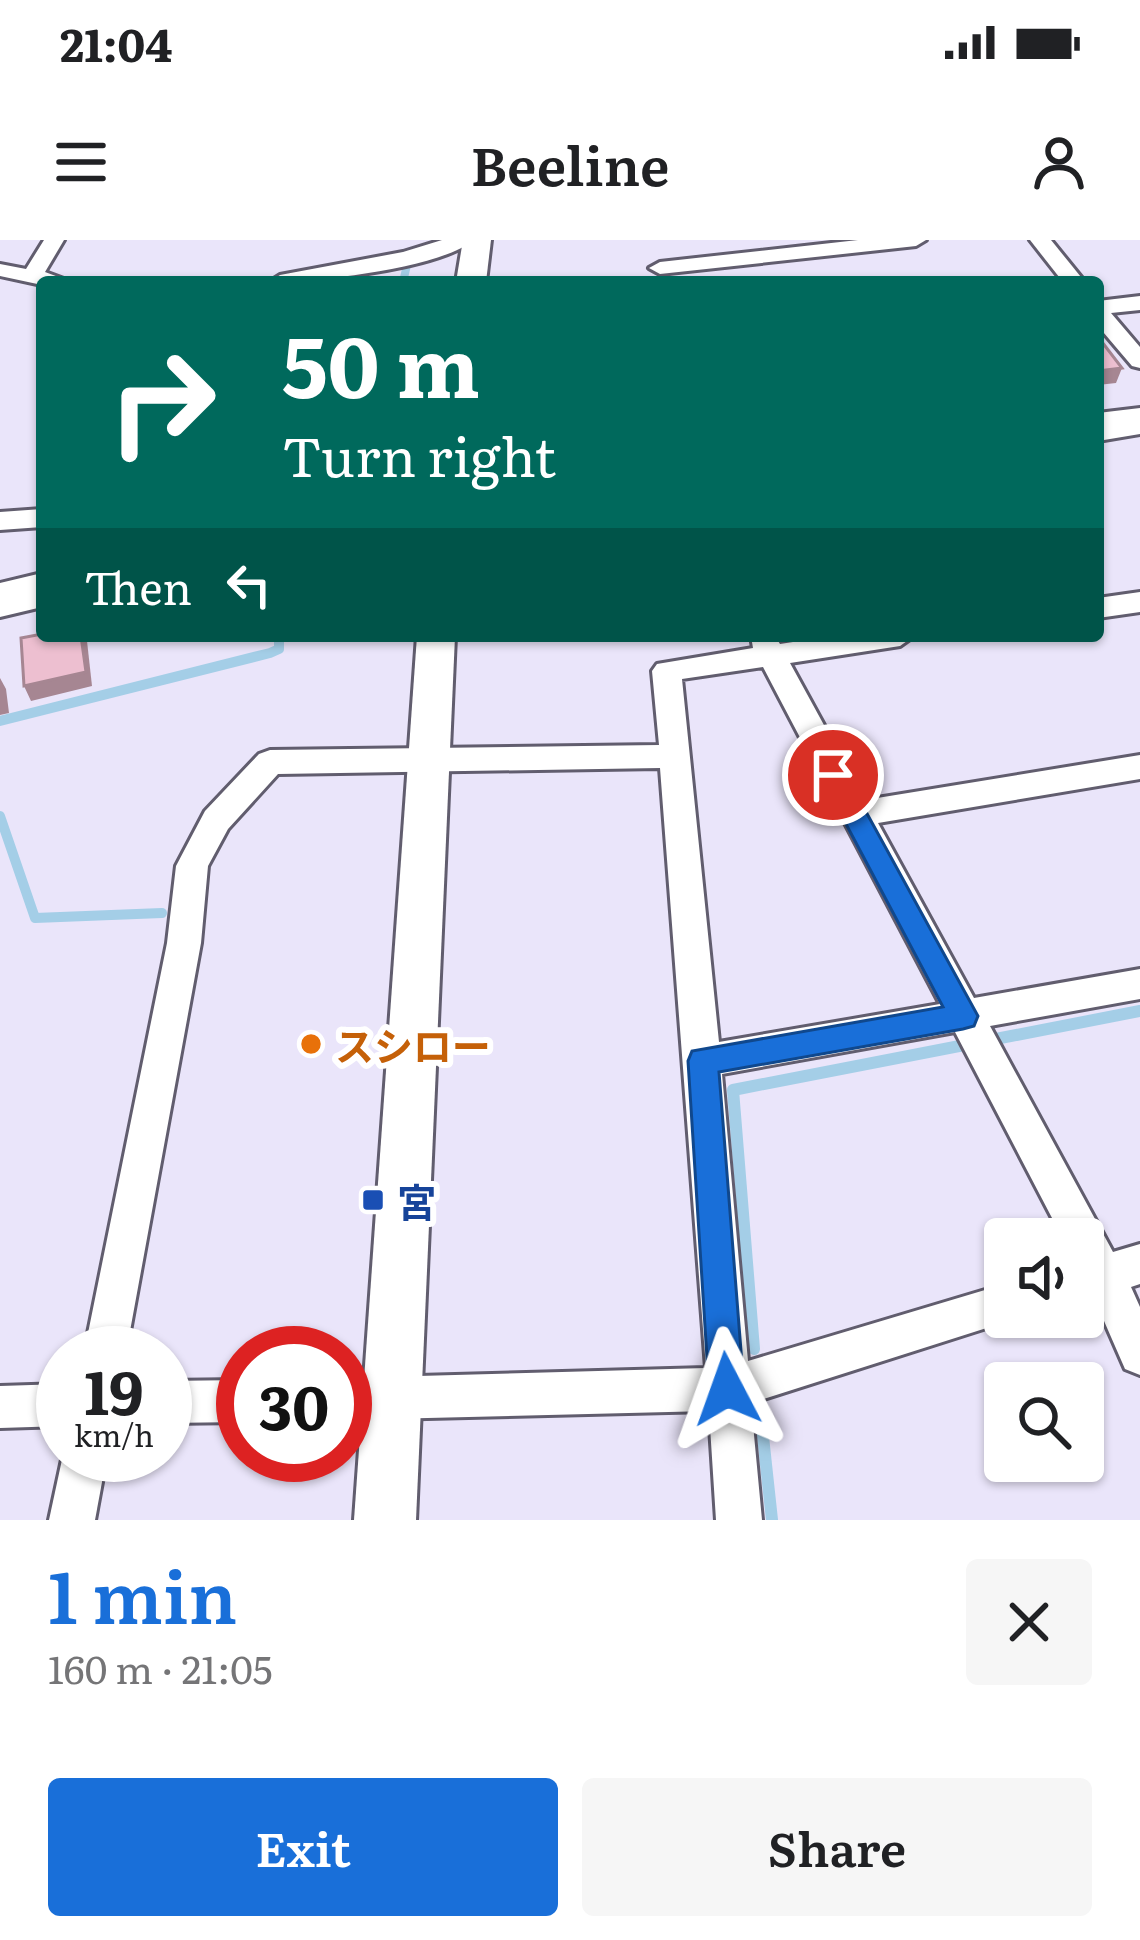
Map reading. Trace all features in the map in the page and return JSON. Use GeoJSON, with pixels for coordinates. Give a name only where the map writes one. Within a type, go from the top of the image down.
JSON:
{"type":"FeatureCollection","features":[{"type":"Feature","properties":{"kind":"highway"},"geometry":{"type":"LineString","coordinates":[[1104,426],[1140,421]]}},
{"type":"Feature","properties":{"kind":"highway"},"geometry":{"type":"LineString","coordinates":[[1104,451],[1140,447]]}},
{"type":"Feature","properties":{"kind":"highway"},"geometry":{"type":"LineString","coordinates":[[0,600],[36,591]]}},
{"type":"Feature","properties":{"kind":"highway"},"geometry":{"type":"LineString","coordinates":[[0,630],[36,623]]}},
{"type":"Feature","properties":{"kind":"street"},"geometry":{"type":"LineString","coordinates":[[33,275],[54,240]]}},
{"type":"Feature","properties":{"kind":"street"},"geometry":{"type":"LineString","coordinates":[[312,276],[407,258],[464,240]]}},
{"type":"Feature","properties":{"kind":"street"},"geometry":{"type":"LineString","coordinates":[[472,276],[477,240]]}},
{"type":"Feature","properties":{"kind":"street"},"geometry":{"type":"LineString","coordinates":[[651,240],[662,275],[916,240]]}},
{"type":"Feature","properties":{"kind":"street"},"geometry":{"type":"LineString","coordinates":[[1040,240],[1068,276]]}},
{"type":"Feature","properties":{"kind":"street"},"geometry":{"type":"LineString","coordinates":[[0,270],[37,276]]}},
{"type":"Feature","properties":{"kind":"street"},"geometry":{"type":"LineString","coordinates":[[1104,309],[1140,303]]}},
{"type":"Feature","properties":{"kind":"street"},"geometry":{"type":"LineString","coordinates":[[1104,317],[1140,361]]}},
{"type":"Feature","properties":{"kind":"street"},"geometry":{"type":"LineString","coordinates":[[0,521],[36,518]]}},
{"type":"Feature","properties":{"kind":"street"},"geometry":{"type":"LineString","coordinates":[[1104,607],[1140,602]]}},
{"type":"Feature","properties":{"kind":"street"},"geometry":{"type":"LineString","coordinates":[[372,1367],[429,760],[436,642]]}},
{"type":"Feature","properties":{"kind":"street"},"geometry":{"type":"LineString","coordinates":[[739,1520],[668,671],[765,645],[810,642]]}},
{"type":"Feature","properties":{"kind":"street"},"geometry":{"type":"LineString","coordinates":[[765,645],[966,1022],[1109,1273],[1140,1354]]}},
{"type":"Feature","properties":{"kind":"street"},"geometry":{"type":"LineString","coordinates":[[110,1326],[184,943],[192,866],[216,820],[270,762],[672,756]]}},
{"type":"Feature","properties":{"kind":"street"},"geometry":{"type":"LineString","coordinates":[[854,814],[1140,767]]}},
{"type":"Feature","properties":{"kind":"street"},"geometry":{"type":"LineString","coordinates":[[703,1061],[966,1022],[1140,984]]}},
{"type":"Feature","properties":{"kind":"street"},"geometry":{"type":"LineString","coordinates":[[372,1399],[727,1389],[984,1311]]}},
{"type":"Feature","properties":{"kind":"street"},"geometry":{"type":"LineString","coordinates":[[0,1407],[36,1406]]}},
{"type":"Feature","properties":{"kind":"street"},"geometry":{"type":"LineString","coordinates":[[372,1422],[385,1520]]}},
{"type":"Feature","properties":{"kind":"street"},"geometry":{"type":"LineString","coordinates":[[72,1520],[80,1482]]}},
{"type":"Feature","properties":{"kind":"building"},"geometry":{"type":"Polygon","coordinates":[[[1104,345],[1122,368],[1104,370],[1104,345]]]}},
{"type":"Feature","properties":{"kind":"building"},"geometry":{"type":"Polygon","coordinates":[[[36,635],[36,642],[82,642],[86,672],[24,686],[21,638],[36,635]]]}},
{"type":"Feature","properties":{"kind":"waterway"},"geometry":{"type":"LineString","coordinates":[[404,276],[407,265]]}},
{"type":"Feature","properties":{"kind":"waterway"},"geometry":{"type":"LineString","coordinates":[[0,721],[270,653],[279,649],[279,642]]}},
{"type":"Feature","properties":{"kind":"waterway"},"geometry":{"type":"LineString","coordinates":[[0,816],[35,918],[162,913]]}},
{"type":"Feature","properties":{"kind":"waterway"},"geometry":{"type":"LineString","coordinates":[[754,1349],[733,1090],[1140,1011]]}},
{"type":"Feature","properties":{"kind":"waterway"},"geometry":{"type":"LineString","coordinates":[[760,1409],[772,1520]]}},
{"type":"Feature","properties":{"kind":"place","name":"スシロー"},"geometry":{"type":"Point","coordinates":[311,1044]}},
{"type":"Feature","properties":{"kind":"place","name":"宮"},"geometry":{"type":"Point","coordinates":[373,1200]}},
{"type":"Feature","properties":{"kind":"route"},"geometry":{"type":"LineString","coordinates":[[727,1389],[703,1061],[963,1016],[833,775]]}}]}
